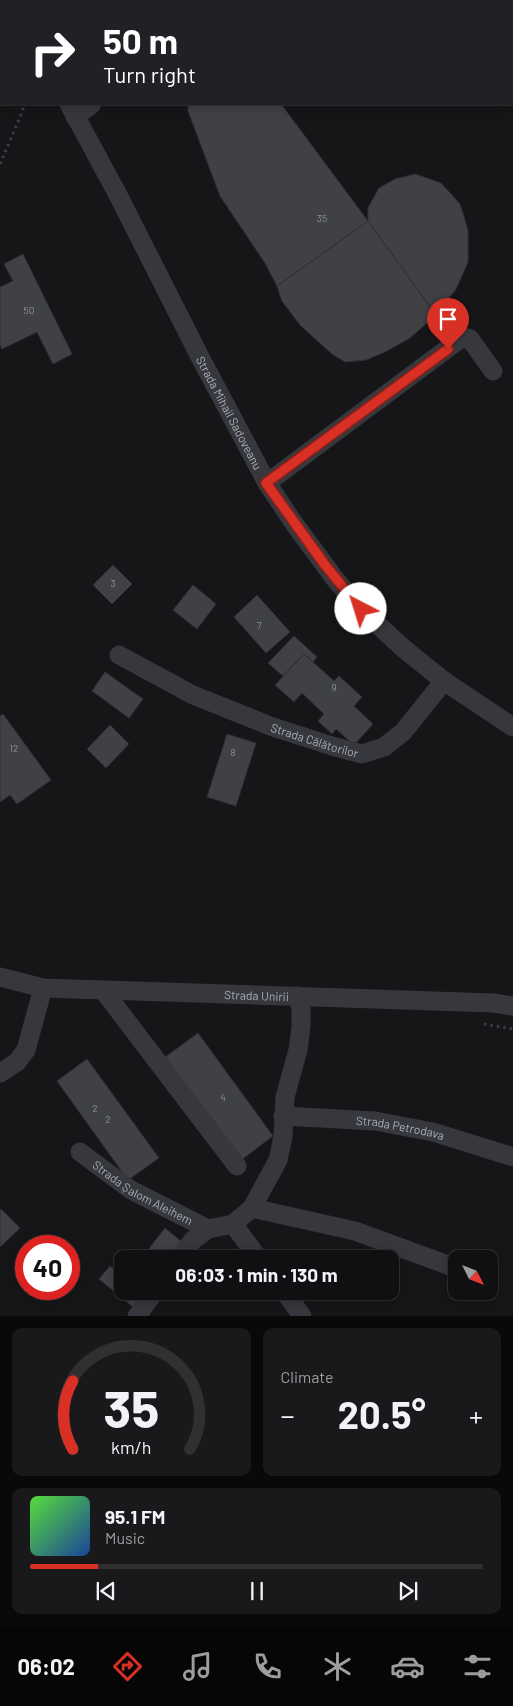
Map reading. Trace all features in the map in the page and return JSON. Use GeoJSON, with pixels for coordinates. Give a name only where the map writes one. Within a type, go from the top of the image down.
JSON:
{"type":"FeatureCollection","features":[{"type":"Feature","properties":{"kind":"street"},"geometry":{"type":"LineString","coordinates":[[72,110],[89,105]]}},
{"type":"Feature","properties":{"kind":"street","name":"Strada Mihail Sadoveanu"},"geometry":{"type":"LineString","coordinates":[[72,110],[118,195],[266,483],[325,565],[361,609],[403,648],[444,681]]}},
{"type":"Feature","properties":{"kind":"street"},"geometry":{"type":"LineString","coordinates":[[266,483],[463,337],[470,338],[494,371]]}},
{"type":"Feature","properties":{"kind":"street","name":"Strada Călătorilor"},"geometry":{"type":"LineString","coordinates":[[119,655],[202,698],[277,728],[362,754],[384,747],[403,732],[444,681]]}},
{"type":"Feature","properties":{"kind":"street"},"geometry":{"type":"LineString","coordinates":[[444,681],[513,727]]}},
{"type":"Feature","properties":{"kind":"street","name":"Strada Unirii"},"geometry":{"type":"LineString","coordinates":[[0,977],[43,988],[494,1003],[513,1006]]}},
{"type":"Feature","properties":{"kind":"street"},"geometry":{"type":"LineString","coordinates":[[0,1073],[17,1062],[26,1050],[43,988]]}},
{"type":"Feature","properties":{"kind":"street"},"geometry":{"type":"LineString","coordinates":[[103,990],[237,1166]]}},
{"type":"Feature","properties":{"kind":"street"},"geometry":{"type":"LineString","coordinates":[[186,1250],[193,1240],[208,1229],[232,1224],[252,1208],[278,1160],[283,1137],[285,1097],[298,1050],[301,1027],[301,1008],[298,996]]}},
{"type":"Feature","properties":{"kind":"street","name":"Strada Petrodava"},"geometry":{"type":"LineString","coordinates":[[283,1116],[375,1121],[432,1132],[513,1157]]}},
{"type":"Feature","properties":{"kind":"street","name":"Strada Șalom Aleihem"},"geometry":{"type":"LineString","coordinates":[[80,1152],[131,1190],[208,1229]]}},
{"type":"Feature","properties":{"kind":"street"},"geometry":{"type":"LineString","coordinates":[[252,1208],[355,1231],[448,1265]]}},
{"type":"Feature","properties":{"kind":"street"},"geometry":{"type":"LineString","coordinates":[[232,1224],[252,1250]]}},
{"type":"Feature","properties":{"kind":"street"},"geometry":{"type":"LineString","coordinates":[[137,1316],[149,1300]]}},
{"type":"Feature","properties":{"kind":"street"},"geometry":{"type":"LineString","coordinates":[[290,1300],[302,1316]]}},
{"type":"Feature","properties":{"kind":"path"},"geometry":{"type":"LineString","coordinates":[[0,164],[23,110],[23,105]]}},
{"type":"Feature","properties":{"kind":"building"},"geometry":{"type":"Polygon","coordinates":[[[188,105],[282,105],[368,221],[277,286],[265,263],[220,196],[188,111],[188,105]]]}},
{"type":"Feature","properties":{"kind":"building"},"geometry":{"type":"Polygon","coordinates":[[[415,174],[441,183],[460,204],[468,230],[468,262],[456,289],[436,315],[368,221],[368,208],[379,188],[395,179],[415,174]]]}},
{"type":"Feature","properties":{"kind":"building"},"geometry":{"type":"Polygon","coordinates":[[[368,221],[436,315],[410,338],[385,352],[366,360],[345,362],[332,354],[300,325],[282,301],[277,286],[368,221]]]}},
{"type":"Feature","properties":{"kind":"building"},"geometry":{"type":"Polygon","coordinates":[[[23,254],[72,354],[53,364],[37,332],[2,349],[0,345],[0,287],[13,281],[4,264],[23,254]]]}},
{"type":"Feature","properties":{"kind":"building"},"geometry":{"type":"Polygon","coordinates":[[[113,565],[132,584],[112,604],[93,585],[113,565]]]}},
{"type":"Feature","properties":{"kind":"building"},"geometry":{"type":"Polygon","coordinates":[[[193,585],[216,604],[197,629],[173,610],[193,585]]]}},
{"type":"Feature","properties":{"kind":"building"},"geometry":{"type":"Polygon","coordinates":[[[257,595],[290,632],[266,653],[234,617],[257,595]]]}},
{"type":"Feature","properties":{"kind":"building"},"geometry":{"type":"Polygon","coordinates":[[[294,636],[317,657],[313,662],[304,654],[283,676],[268,663],[294,636]]]}},
{"type":"Feature","properties":{"kind":"building"},"geometry":{"type":"Polygon","coordinates":[[[304,654],[334,681],[339,676],[362,697],[354,706],[373,724],[354,745],[336,729],[332,734],[318,721],[324,714],[302,693],[294,702],[275,685],[304,654]]]}},
{"type":"Feature","properties":{"kind":"building"},"geometry":{"type":"Polygon","coordinates":[[[105,672],[143,699],[129,718],[92,691],[105,672]]]}},
{"type":"Feature","properties":{"kind":"building"},"geometry":{"type":"Polygon","coordinates":[[[3,714],[51,780],[17,804],[10,795],[0,802],[0,716],[3,714]]]}},
{"type":"Feature","properties":{"kind":"building"},"geometry":{"type":"Polygon","coordinates":[[[110,725],[129,744],[106,768],[87,749],[110,725]]]}},
{"type":"Feature","properties":{"kind":"building"},"geometry":{"type":"Polygon","coordinates":[[[227,734],[256,743],[236,806],[207,797],[227,734]]]}},
{"type":"Feature","properties":{"kind":"building"},"geometry":{"type":"Polygon","coordinates":[[[198,1033],[273,1136],[240,1161],[164,1058],[198,1033]]]}},
{"type":"Feature","properties":{"kind":"building"},"geometry":{"type":"Polygon","coordinates":[[[87,1059],[159,1158],[128,1180],[57,1081],[87,1059]]]}},
{"type":"Feature","properties":{"kind":"building"},"geometry":{"type":"Polygon","coordinates":[[[1,1209],[20,1228],[0,1247],[0,1211],[1,1209]]]}},
{"type":"Feature","properties":{"kind":"building"},"geometry":{"type":"Polygon","coordinates":[[[165,1228],[183,1243],[178,1250],[148,1250],[165,1228]]]}},
{"type":"Feature","properties":{"kind":"building"},"geometry":{"type":"Polygon","coordinates":[[[110,1266],[114,1269],[114,1291],[99,1279],[110,1266]]]}},
{"type":"Feature","properties":{"kind":"building"},"geometry":{"type":"Polygon","coordinates":[[[124,1300],[138,1300],[133,1307],[124,1300]]]}},
{"type":"Feature","properties":{"kind":"route"},"geometry":{"type":"LineString","coordinates":[[361,609],[325,565],[266,483],[448,349]]}}]}
